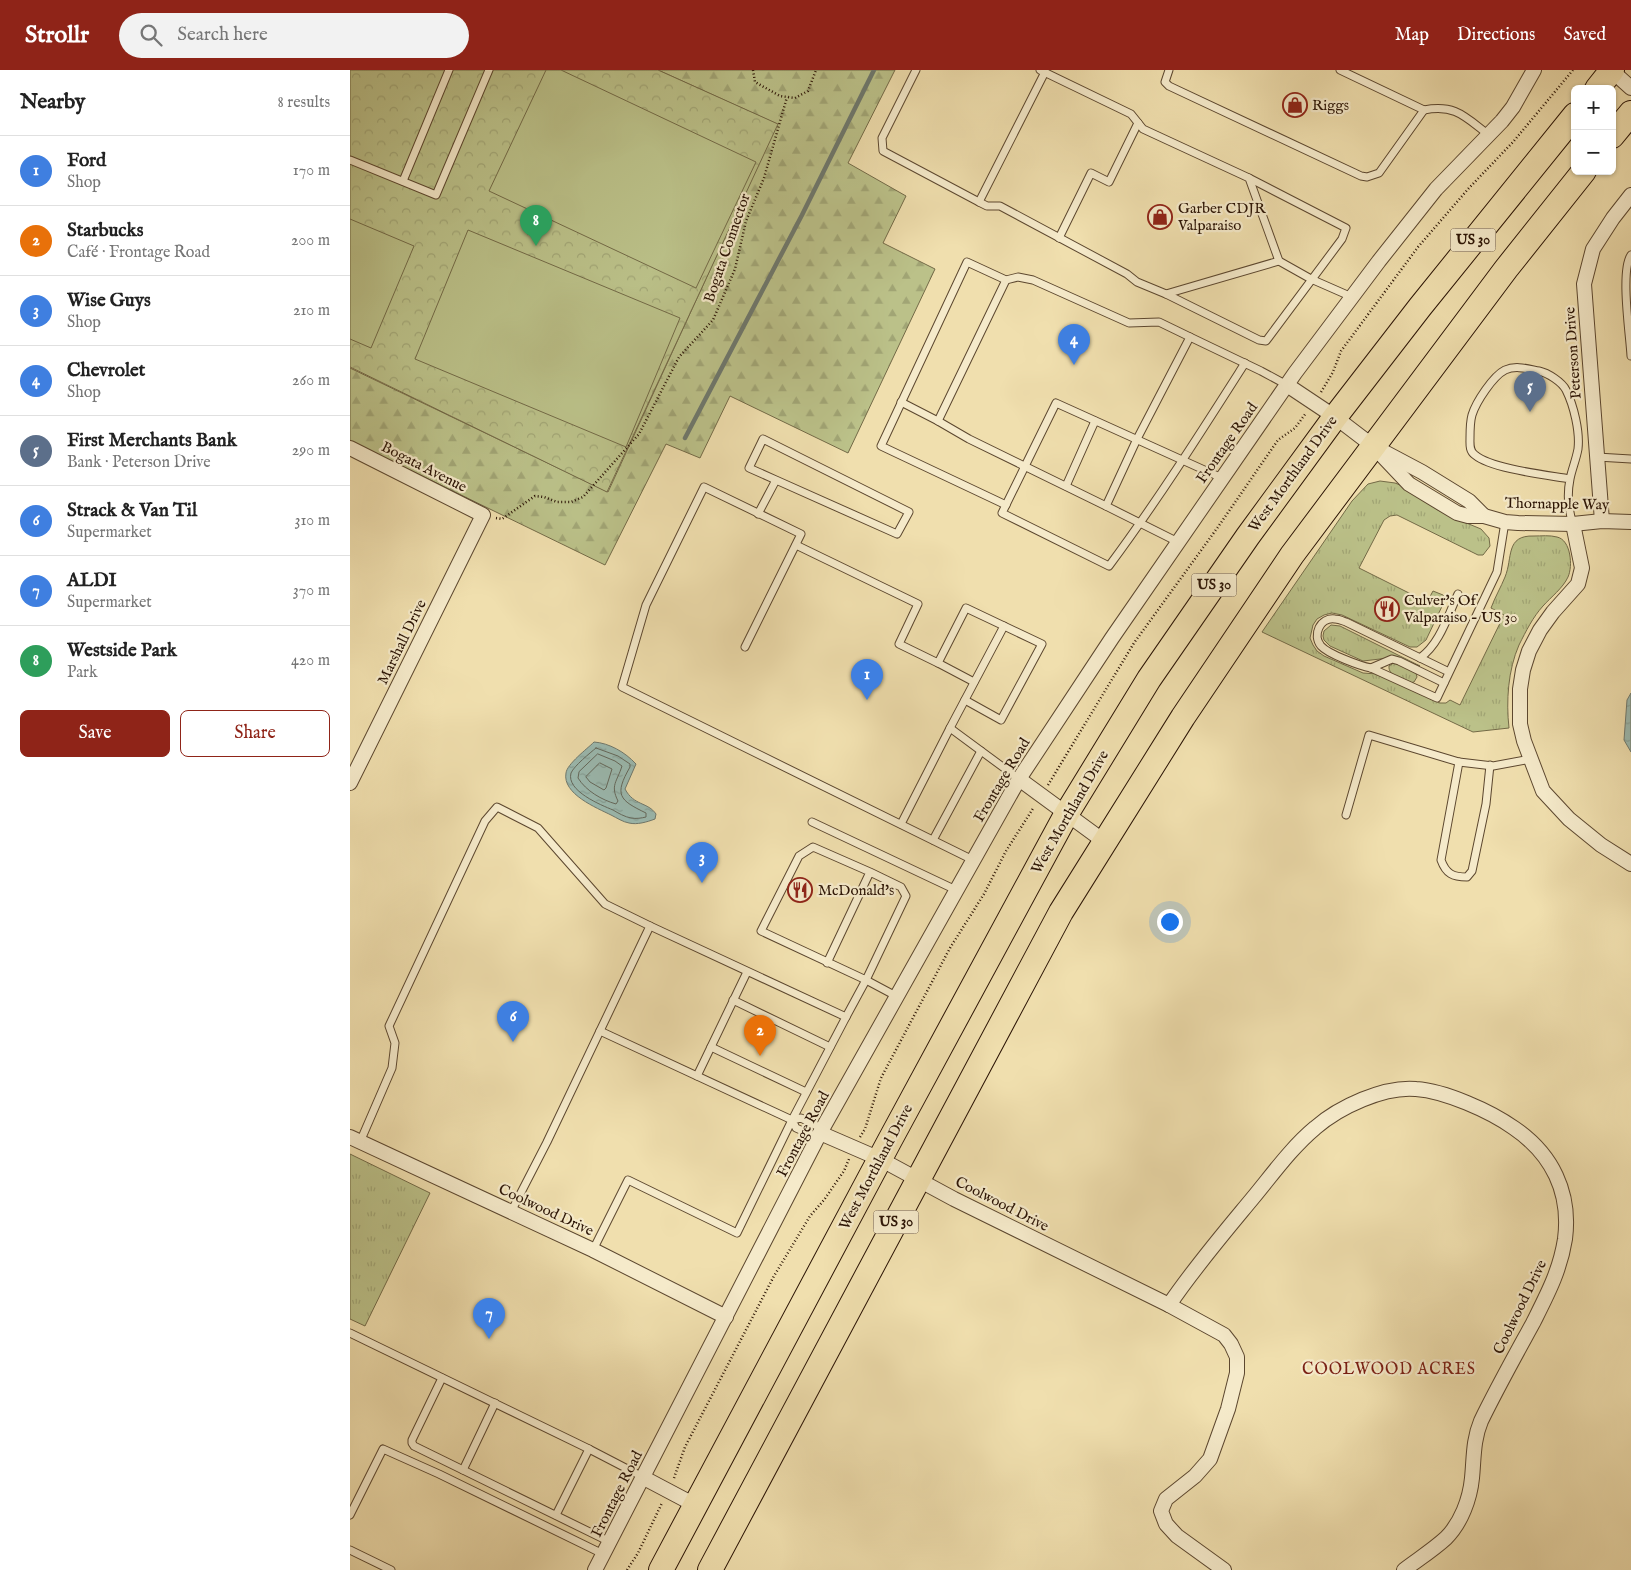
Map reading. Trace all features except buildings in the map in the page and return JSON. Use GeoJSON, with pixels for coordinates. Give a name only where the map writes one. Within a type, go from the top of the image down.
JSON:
{"type":"FeatureCollection","features":[{"type":"Feature","properties":{"kind":"highway"},"geometry":{"type":"LineString","coordinates":[[1600,85],[1612,70]]}},
{"type":"Feature","properties":{"kind":"highway"},"geometry":{"type":"LineString","coordinates":[[1616,131],[1631,113]]}},
{"type":"Feature","properties":{"kind":"highway","name":"West Morthland Drive"},"geometry":{"type":"LineString","coordinates":[[662,1570],[880,1159],[1067,813],[1149,678],[1242,544],[1335,417],[1450,269],[1571,121]]}},
{"type":"Feature","properties":{"kind":"highway","name":"US 30"},"geometry":{"type":"LineString","coordinates":[[710,1570],[1061,912],[1183,717],[1298,547],[1506,268],[1581,175]]}},
{"type":"Feature","properties":{"kind":"street","name":"Frontage Road"},"geometry":{"type":"LineString","coordinates":[[595,1570],[820,1133],[1019,779],[1112,638],[1287,385],[1352,297],[1436,189],[1489,135],[1513,107],[1534,70]]}},
{"type":"Feature","properties":{"kind":"street"},"geometry":{"type":"LineString","coordinates":[[1612,70],[1631,88]]}},
{"type":"Feature","properties":{"kind":"street","name":"Peterson Drive"},"geometry":{"type":"LineString","coordinates":[[1602,521],[1584,284],[1593,249],[1613,218],[1631,196]]}},
{"type":"Feature","properties":{"kind":"street","name":"Thornapple Way"},"geometry":{"type":"LineString","coordinates":[[1287,385],[1335,417],[1373,446],[1422,472],[1469,501],[1484,516],[1505,522],[1573,524],[1602,521],[1631,522]]}},
{"type":"Feature","properties":{"kind":"street","name":"Bogata Avenue"},"geometry":{"type":"LineString","coordinates":[[350,448],[483,515]]}},
{"type":"Feature","properties":{"kind":"street","name":"Marshall Drive"},"geometry":{"type":"LineString","coordinates":[[350,783],[483,515]]}},
{"type":"Feature","properties":{"kind":"street"},"geometry":{"type":"LineString","coordinates":[[1573,524],[1582,568],[1578,584],[1553,612],[1540,630],[1529,651],[1520,689],[1520,724],[1543,791],[1562,812],[1601,845],[1631,864]]}},
{"type":"Feature","properties":{"kind":"street"},"geometry":{"type":"LineString","coordinates":[[1019,779],[1105,842]]}},
{"type":"Feature","properties":{"kind":"street","name":"Coolwood Drive"},"geometry":{"type":"LineString","coordinates":[[1169,1305],[1228,1228],[1302,1139],[1317,1126],[1333,1116],[1370,1097],[1398,1090],[1416,1089],[1452,1098],[1489,1113],[1530,1140],[1554,1170],[1560,1183],[1566,1224],[1558,1272],[1476,1432],[1469,1496],[1461,1516],[1446,1538],[1404,1570]]}},
{"type":"Feature","properties":{"kind":"street","name":"Coolwood Drive"},"geometry":{"type":"LineString","coordinates":[[820,1133],[880,1159],[954,1199],[1224,1334],[1237,1357],[1237,1373],[1228,1409],[1210,1459],[1195,1476],[1166,1499],[1161,1511],[1166,1524],[1177,1536],[1224,1570]]}},
{"type":"Feature","properties":{"kind":"street","name":"Coolwood Drive"},"geometry":{"type":"LineString","coordinates":[[355,1139],[593,1250],[726,1317]]}},
{"type":"Feature","properties":{"kind":"street"},"geometry":{"type":"LineString","coordinates":[[644,1478],[695,1505]]}},
{"type":"Feature","properties":{"kind":"lane"},"geometry":{"type":"LineString","coordinates":[[403,181],[448,70]]}},
{"type":"Feature","properties":{"kind":"lane"},"geometry":{"type":"LineString","coordinates":[[350,160],[436,195],[489,70]]}},
{"type":"Feature","properties":{"kind":"lane"},"geometry":{"type":"LineString","coordinates":[[916,70],[882,138],[883,151],[979,202],[987,206],[1000,206],[1127,274],[1137,282],[1166,294],[1260,340],[1266,341],[1342,239],[1346,228],[1249,178],[1143,129],[1130,114],[1043,71],[979,202]]}},
{"type":"Feature","properties":{"kind":"lane"},"geometry":{"type":"LineString","coordinates":[[1170,70],[1165,82],[1169,86],[1361,176],[1367,177],[1379,173],[1424,110]]}},
{"type":"Feature","properties":{"kind":"lane"},"geometry":{"type":"LineString","coordinates":[[1340,70],[1424,110],[1438,107],[1454,110],[1489,135]]}},
{"type":"Feature","properties":{"kind":"lane"},"geometry":{"type":"LineString","coordinates":[[1059,238],[1091,173],[1109,182],[1138,123]]}},
{"type":"Feature","properties":{"kind":"lane"},"geometry":{"type":"LineString","coordinates":[[1249,178],[1279,261],[1311,279],[1352,297]]}},
{"type":"Feature","properties":{"kind":"lane"},"geometry":{"type":"LineString","coordinates":[[1631,255],[1628,259],[1626,274],[1631,356]]}},
{"type":"Feature","properties":{"kind":"lane"},"geometry":{"type":"LineString","coordinates":[[1166,294],[1279,261]]}},
{"type":"Feature","properties":{"kind":"lane"},"geometry":{"type":"LineString","coordinates":[[1006,506],[881,446],[967,262],[1006,280],[1018,277],[1033,280],[1130,323],[1159,322],[1246,363],[1287,385]]}},
{"type":"Feature","properties":{"kind":"lane"},"geometry":{"type":"LineString","coordinates":[[938,421],[1006,280]]}},
{"type":"Feature","properties":{"kind":"lane"},"geometry":{"type":"LineString","coordinates":[[1106,506],[1190,336]]}},
{"type":"Feature","properties":{"kind":"lane"},"geometry":{"type":"LineString","coordinates":[[1222,478],[1183,460],[1056,403],[1002,513],[1109,566],[1142,522],[1183,460],[1246,363]]}},
{"type":"Feature","properties":{"kind":"lane"},"geometry":{"type":"LineString","coordinates":[[1570,479],[1505,467],[1482,460],[1473,454],[1470,440],[1472,416],[1479,400],[1496,377],[1503,371],[1512,368],[1525,368],[1543,372],[1565,388],[1574,417],[1578,447],[1576,462],[1570,479],[1568,502],[1573,524]]}},
{"type":"Feature","properties":{"kind":"lane"},"geometry":{"type":"LineString","coordinates":[[901,402],[969,439],[1142,522],[1178,542]]}},
{"type":"Feature","properties":{"kind":"lane"},"geometry":{"type":"LineString","coordinates":[[1066,486],[1096,421]]}},
{"type":"Feature","properties":{"kind":"lane"},"geometry":{"type":"LineString","coordinates":[[763,439],[909,512],[897,534],[776,480],[749,468],[763,439]]}},
{"type":"Feature","properties":{"kind":"lane"},"geometry":{"type":"LineString","coordinates":[[1597,457],[1631,459]]}},
{"type":"Feature","properties":{"kind":"lane"},"geometry":{"type":"LineString","coordinates":[[758,514],[776,480]]}},
{"type":"Feature","properties":{"kind":"lane"},"geometry":{"type":"LineString","coordinates":[[745,647],[801,534],[704,487],[646,604],[622,687],[973,860]]}},
{"type":"Feature","properties":{"kind":"lane"},"geometry":{"type":"LineString","coordinates":[[1449,672],[1346,622],[1334,618],[1326,620],[1319,627],[1317,636],[1320,645],[1325,650],[1437,698],[1497,572],[1505,522]]}},
{"type":"Feature","properties":{"kind":"lane"},"geometry":{"type":"LineString","coordinates":[[796,545],[918,604],[899,644],[974,682]]}},
{"type":"Feature","properties":{"kind":"lane"},"geometry":{"type":"LineString","coordinates":[[1420,658],[1428,653],[1434,645],[1458,594]]}},
{"type":"Feature","properties":{"kind":"lane"},"geometry":{"type":"LineString","coordinates":[[938,663],[966,608],[1042,644],[1001,720],[965,700]]}},
{"type":"Feature","properties":{"kind":"lane"},"geometry":{"type":"LineString","coordinates":[[901,824],[1004,626]]}},
{"type":"Feature","properties":{"kind":"lane"},"geometry":{"type":"LineString","coordinates":[[1370,668],[1392,659],[1444,683]]}},
{"type":"Feature","properties":{"kind":"lane"},"geometry":{"type":"LineString","coordinates":[[950,728],[1019,779]]}},
{"type":"Feature","properties":{"kind":"lane"},"geometry":{"type":"LineString","coordinates":[[1346,814],[1369,735],[1459,762],[1490,766],[1531,759]]}},
{"type":"Feature","properties":{"kind":"lane"},"geometry":{"type":"LineString","coordinates":[[933,840],[981,751]]}},
{"type":"Feature","properties":{"kind":"lane"},"geometry":{"type":"LineString","coordinates":[[1459,762],[1441,860],[1444,869],[1456,877],[1467,877],[1472,871],[1486,804],[1490,766]]}},
{"type":"Feature","properties":{"kind":"lane"},"geometry":{"type":"LineString","coordinates":[[355,1139],[392,1068],[395,1043],[389,1026],[486,821],[497,807],[538,828],[606,904],[846,1017]]}},
{"type":"Feature","properties":{"kind":"lane"},"geometry":{"type":"LineString","coordinates":[[812,822],[956,890]]}},
{"type":"Feature","properties":{"kind":"lane"},"geometry":{"type":"LineString","coordinates":[[593,1250],[628,1180],[737,1233],[806,1092],[866,980],[906,896],[901,887],[812,847],[799,856],[760,931],[866,980],[896,996]]}},
{"type":"Feature","properties":{"kind":"lane"},"geometry":{"type":"LineString","coordinates":[[827,963],[870,872]]}},
{"type":"Feature","properties":{"kind":"lane"},"geometry":{"type":"LineString","coordinates":[[511,1213],[650,926]]}},
{"type":"Feature","properties":{"kind":"lane"},"geometry":{"type":"LineString","coordinates":[[697,1076],[747,972]]}},
{"type":"Feature","properties":{"kind":"lane"},"geometry":{"type":"LineString","coordinates":[[733,1000],[830,1047]]}},
{"type":"Feature","properties":{"kind":"lane"},"geometry":{"type":"LineString","coordinates":[[600,1031],[792,1120],[801,1118],[817,1126],[820,1133],[812,1136],[796,1128],[792,1120]]}},
{"type":"Feature","properties":{"kind":"lane"},"geometry":{"type":"LineString","coordinates":[[711,1047],[806,1092]]}},
{"type":"Feature","properties":{"kind":"lane"},"geometry":{"type":"LineString","coordinates":[[350,1333],[589,1448],[644,1478]]}},
{"type":"Feature","properties":{"kind":"lane"},"geometry":{"type":"LineString","coordinates":[[442,1378],[412,1440],[414,1446],[610,1542]]}},
{"type":"Feature","properties":{"kind":"lane"},"geometry":{"type":"LineString","coordinates":[[463,1470],[495,1403]]}},
{"type":"Feature","properties":{"kind":"lane"},"geometry":{"type":"LineString","coordinates":[[556,1515],[589,1448]]}},
{"type":"Feature","properties":{"kind":"lane"},"geometry":{"type":"LineString","coordinates":[[350,1515],[383,1449],[604,1554]]}},
{"type":"Feature","properties":{"kind":"lane"},"geometry":{"type":"LineString","coordinates":[[350,1550],[391,1570]]}},
{"type":"Feature","properties":{"kind":"path"},"geometry":{"type":"LineString","coordinates":[[753,70],[755,82],[780,96],[795,98],[808,91],[816,70]]}},
{"type":"Feature","properties":{"kind":"path","name":"Bogata Connector"},"geometry":{"type":"LineString","coordinates":[[483,515],[502,519],[535,496],[557,502],[571,502],[583,497],[639,434],[679,357],[713,320],[734,269],[746,221],[764,178],[787,97]]}},
{"type":"Feature","properties":{"kind":"green space"},"geometry":{"type":"Polygon","coordinates":[[[350,70],[658,70],[778,124],[607,492],[350,367],[350,70]]]}},
{"type":"Feature","properties":{"kind":"green space"},"geometry":{"type":"Polygon","coordinates":[[[546,70],[561,70],[756,162],[696,288],[489,191],[546,70]]]}},
{"type":"Feature","properties":{"kind":"green space"},"geometry":{"type":"Polygon","coordinates":[[[658,70],[895,70],[848,163],[906,196],[883,243],[935,269],[848,453],[730,396],[700,458],[666,444],[605,565],[350,441],[350,368],[608,492],[777,124],[658,70]]]}},
{"type":"Feature","properties":{"kind":"green space"},"geometry":{"type":"Polygon","coordinates":[[[350,219],[414,246],[371,348],[350,339],[350,219]]]}},
{"type":"Feature","properties":{"kind":"green space"},"geometry":{"type":"Polygon","coordinates":[[[468,230],[680,318],[626,447],[415,359],[468,230]]]}},
{"type":"Feature","properties":{"kind":"green space"},"geometry":{"type":"Polygon","coordinates":[[[1380,481],[1400,485],[1438,510],[1481,529],[1489,538],[1490,546],[1483,555],[1478,555],[1397,515],[1390,516],[1384,520],[1359,568],[1427,602],[1433,591],[1443,595],[1445,600],[1426,640],[1417,647],[1410,647],[1342,615],[1332,613],[1317,619],[1313,625],[1310,638],[1317,651],[1324,656],[1363,673],[1377,674],[1440,703],[1446,703],[1450,700],[1460,705],[1504,615],[1491,608],[1505,577],[1512,549],[1518,539],[1525,537],[1557,537],[1562,539],[1568,548],[1570,572],[1568,577],[1560,589],[1536,615],[1515,655],[1509,686],[1509,728],[1473,732],[1262,632],[1352,501],[1368,484],[1380,481]]]}},
{"type":"Feature","properties":{"kind":"green space"},"geometry":{"type":"Polygon","coordinates":[[[1331,625],[1340,626],[1420,666],[1397,657],[1363,661],[1330,646],[1323,636],[1324,631],[1331,625]]]}},
{"type":"Feature","properties":{"kind":"green space"},"geometry":{"type":"Polygon","coordinates":[[[1395,662],[1416,673],[1417,677],[1414,682],[1410,683],[1396,677],[1391,672],[1389,666],[1395,662]]]}},
{"type":"Feature","properties":{"kind":"green space"},"geometry":{"type":"Polygon","coordinates":[[[350,1154],[430,1193],[365,1326],[350,1319],[350,1154]]]}},
{"type":"Feature","properties":{"kind":"water"},"geometry":{"type":"Polygon","coordinates":[[[1631,693],[1631,752],[1624,740],[1627,700],[1631,693]]]}},
{"type":"Feature","properties":{"kind":"water"},"geometry":{"type":"Polygon","coordinates":[[[594,742],[616,749],[636,764],[625,789],[637,801],[653,810],[656,814],[655,819],[632,824],[624,822],[582,799],[569,787],[566,781],[567,769],[594,742]]]}},
{"type":"Feature","properties":{"kind":"waterway"},"geometry":{"type":"LineString","coordinates":[[685,438],[802,215],[874,70]]}},
{"type":"Feature","properties":{"kind":"place","name":"Riggs"},"geometry":{"type":"Point","coordinates":[1295,105]}},
{"type":"Feature","properties":{"kind":"place","name":"Garber CDJR Valparaiso"},"geometry":{"type":"Point","coordinates":[1160,217]}},
{"type":"Feature","properties":{"kind":"place","name":"Westside Park"},"geometry":{"type":"Point","coordinates":[536,246]}},
{"type":"Feature","properties":{"kind":"place","name":"Chevrolet"},"geometry":{"type":"Point","coordinates":[1074,365]}},
{"type":"Feature","properties":{"kind":"place","name":"First Merchants Bank"},"geometry":{"type":"Point","coordinates":[1530,412]}},
{"type":"Feature","properties":{"kind":"place","name":"Culver's Of Valparaiso - US 30"},"geometry":{"type":"Point","coordinates":[1387,609]}},
{"type":"Feature","properties":{"kind":"place","name":"Ford"},"geometry":{"type":"Point","coordinates":[867,700]}},
{"type":"Feature","properties":{"kind":"place","name":"Wise Guys"},"geometry":{"type":"Point","coordinates":[702,883]}},
{"type":"Feature","properties":{"kind":"place","name":"McDonald's"},"geometry":{"type":"Point","coordinates":[800,890]}},
{"type":"Feature","properties":{"kind":"place","name":"Strack & Van Til"},"geometry":{"type":"Point","coordinates":[513,1042]}},
{"type":"Feature","properties":{"kind":"place","name":"Starbucks"},"geometry":{"type":"Point","coordinates":[760,1056]}},
{"type":"Feature","properties":{"kind":"place","name":"ALDI"},"geometry":{"type":"Point","coordinates":[489,1339]}},
{"type":"Feature","properties":{"kind":"district","name":"COOLWOOD ACRES"},"geometry":{"type":"Point","coordinates":[1389,1370]}}]}
